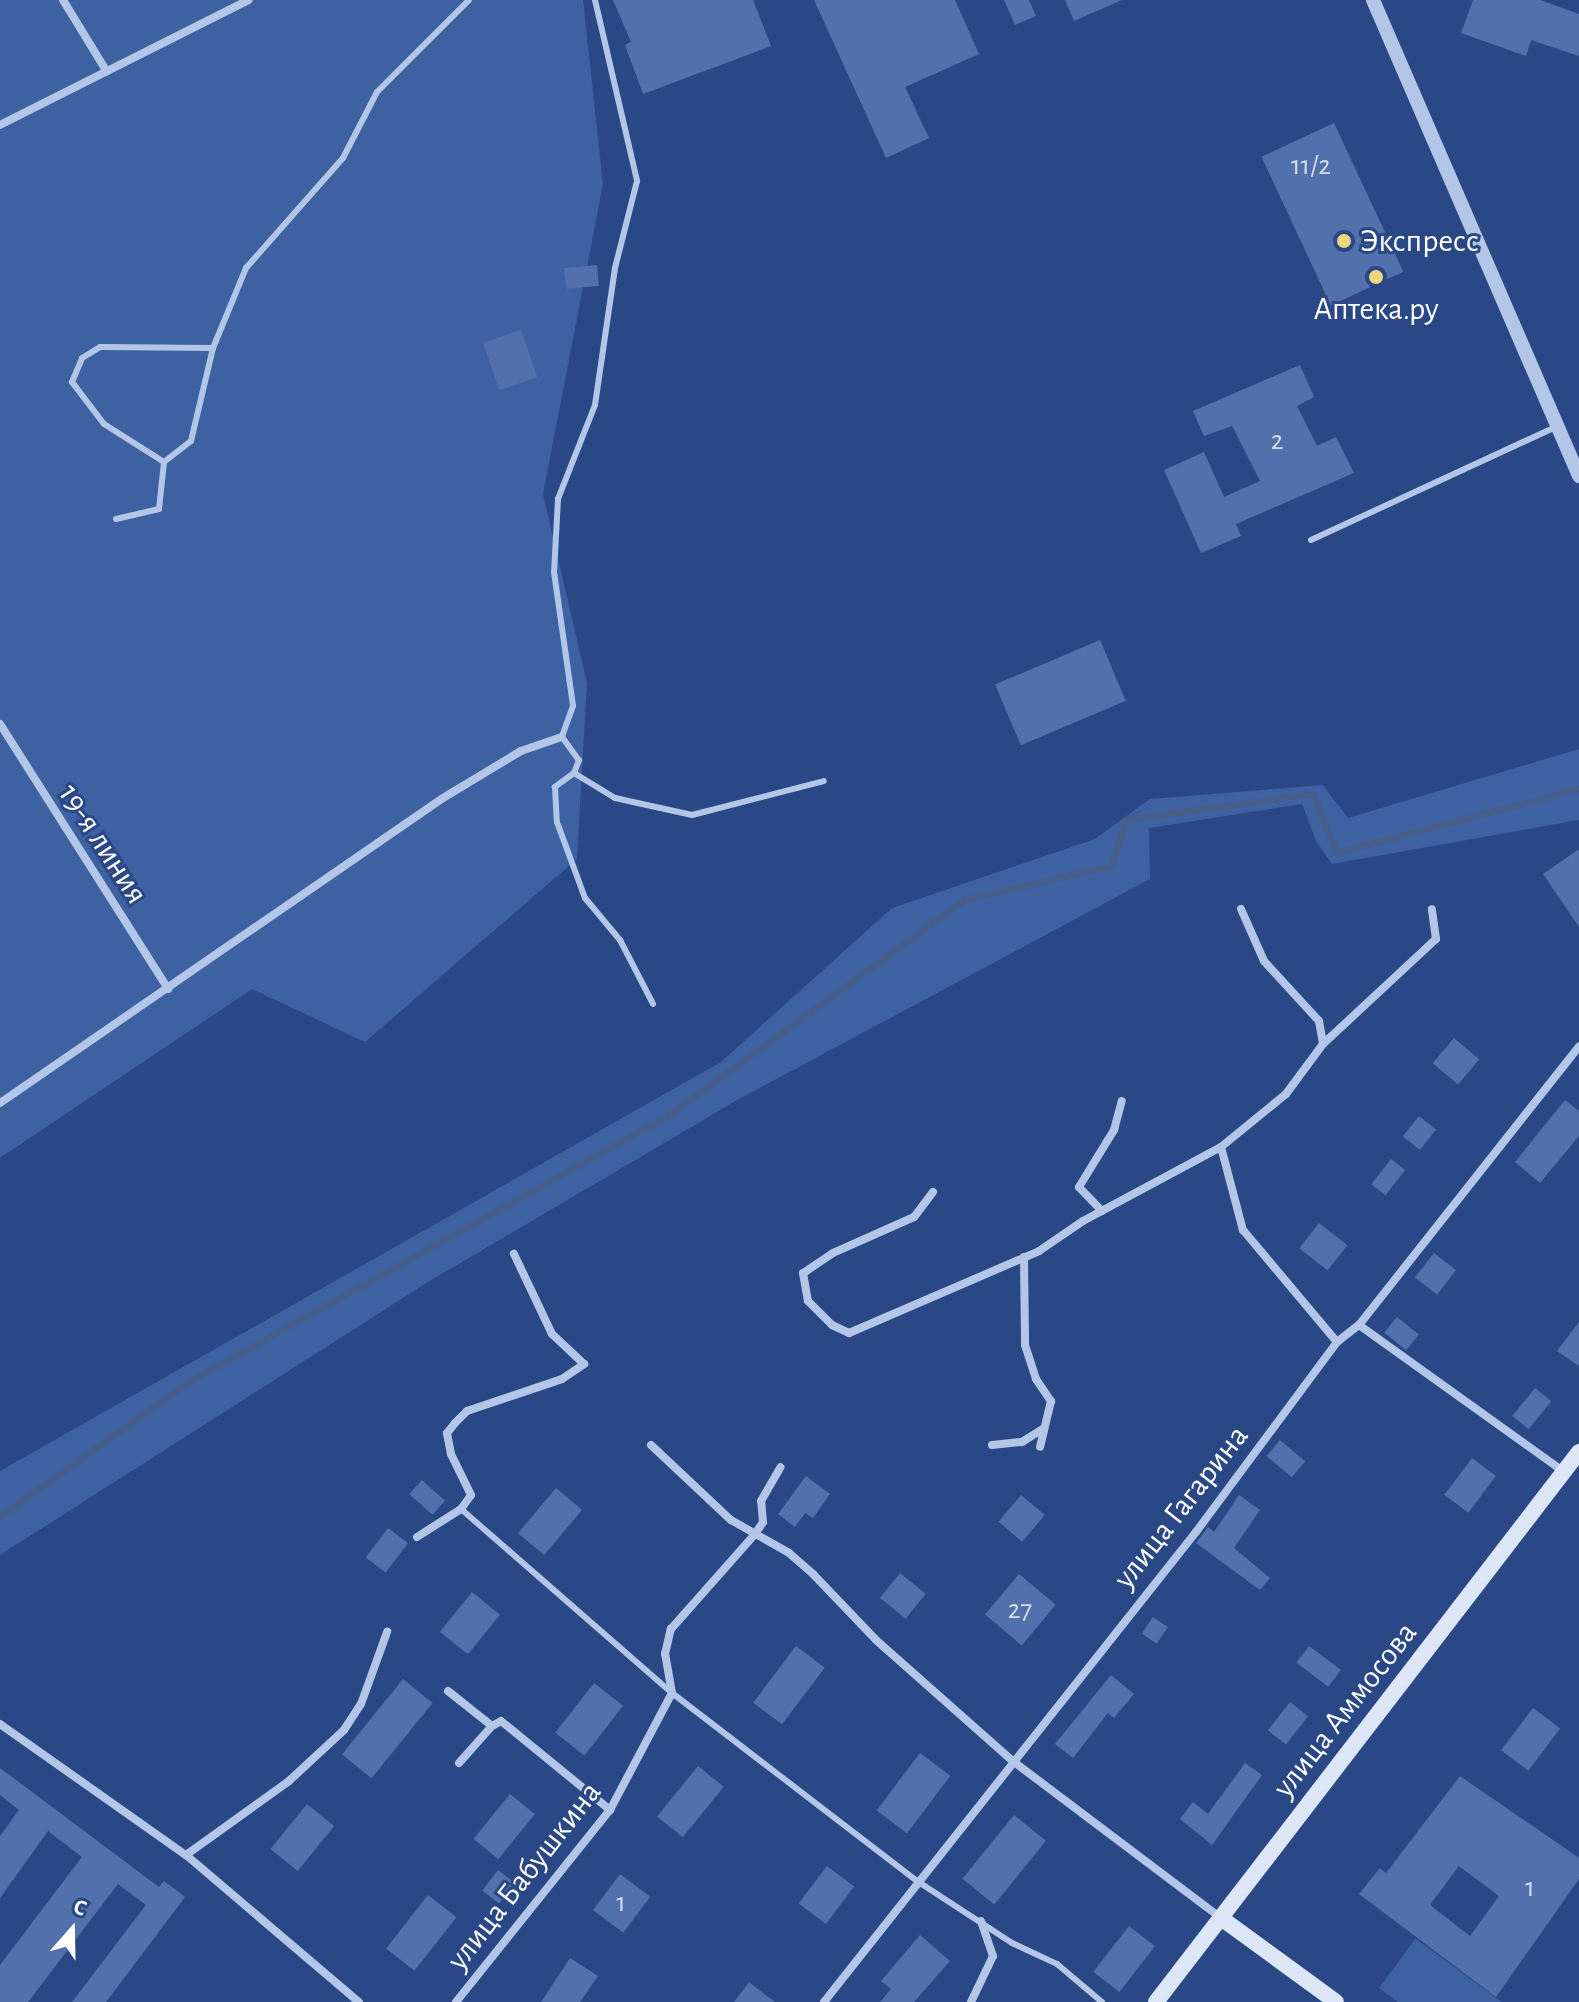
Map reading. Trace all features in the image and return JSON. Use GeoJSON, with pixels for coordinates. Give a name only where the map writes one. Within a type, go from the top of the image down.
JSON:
{"type":"FeatureCollection","features":[{"type":"Feature","properties":{"kind":"main road","name":"улица Аммосова"},"geometry":{"type":"LineString","coordinates":[[1156,2002],[1579,1452]]}},
{"type":"Feature","properties":{"kind":"main road"},"geometry":{"type":"LineString","coordinates":[[1221,1918],[1336,2002]]}},
{"type":"Feature","properties":{"kind":"street"},"geometry":{"type":"LineString","coordinates":[[63,0],[107,72]]}},
{"type":"Feature","properties":{"kind":"street"},"geometry":{"type":"LineString","coordinates":[[0,125],[248,0]]}},
{"type":"Feature","properties":{"kind":"street"},"geometry":{"type":"LineString","coordinates":[[1373,0],[1579,476]]}},
{"type":"Feature","properties":{"kind":"street","name":"19-я линия"},"geometry":{"type":"LineString","coordinates":[[0,724],[168,989]]}},
{"type":"Feature","properties":{"kind":"street"},"geometry":{"type":"LineString","coordinates":[[0,1103],[443,798],[521,751],[562,737]]}},
{"type":"Feature","properties":{"kind":"street"},"geometry":{"type":"LineString","coordinates":[[1241,909],[1264,961],[1319,1021],[1323,1044]]}},
{"type":"Feature","properties":{"kind":"street"},"geometry":{"type":"LineString","coordinates":[[933,1192],[914,1217],[833,1253],[803,1273],[808,1301],[832,1325],[849,1333],[1024,1257],[1221,1147],[1286,1094],[1323,1044],[1436,939],[1432,909]]}},
{"type":"Feature","properties":{"kind":"street","name":"улица Гагарина"},"geometry":{"type":"LineString","coordinates":[[824,2002],[1014,1762],[1337,1342],[1359,1325],[1579,1046]]}},
{"type":"Feature","properties":{"kind":"street"},"geometry":{"type":"LineString","coordinates":[[1102,1211],[1079,1187],[1114,1130],[1122,1101]]}},
{"type":"Feature","properties":{"kind":"street"},"geometry":{"type":"LineString","coordinates":[[1221,1147],[1243,1230],[1337,1342]]}},
{"type":"Feature","properties":{"kind":"street"},"geometry":{"type":"LineString","coordinates":[[417,1537],[461,1509],[471,1495],[451,1454],[447,1433],[455,1423],[467,1411],[562,1379],[584,1364],[552,1334],[514,1254]]}},
{"type":"Feature","properties":{"kind":"street"},"geometry":{"type":"LineString","coordinates":[[1024,1257],[1025,1345],[1036,1379],[1051,1401],[1040,1447]]}},
{"type":"Feature","properties":{"kind":"street"},"geometry":{"type":"LineString","coordinates":[[1359,1325],[1564,1472]]}},
{"type":"Feature","properties":{"kind":"street"},"geometry":{"type":"LineString","coordinates":[[992,1445],[1022,1442],[1044,1428]]}},
{"type":"Feature","properties":{"kind":"street"},"geometry":{"type":"LineString","coordinates":[[651,1445],[731,1520],[813,1574],[876,1640],[1014,1762],[1221,1918]]}},
{"type":"Feature","properties":{"kind":"street"},"geometry":{"type":"LineString","coordinates":[[672,1693],[665,1654],[671,1629],[755,1534],[763,1522],[761,1501],[781,1467]]}},
{"type":"Feature","properties":{"kind":"street"},"geometry":{"type":"LineString","coordinates":[[186,1855],[289,1781],[344,1730],[361,1704],[387,1632]]}},
{"type":"Feature","properties":{"kind":"street"},"geometry":{"type":"LineString","coordinates":[[448,1691],[492,1726]]}},
{"type":"Feature","properties":{"kind":"street","name":"улица Бабушкина"},"geometry":{"type":"LineString","coordinates":[[456,2002],[610,1810],[672,1693]]}},
{"type":"Feature","properties":{"kind":"street"},"geometry":{"type":"LineString","coordinates":[[459,1763],[492,1726],[501,1721],[610,1810]]}},
{"type":"Feature","properties":{"kind":"street"},"geometry":{"type":"LineString","coordinates":[[0,1724],[186,1855],[359,2002]]}},
{"type":"Feature","properties":{"kind":"street"},"geometry":{"type":"LineString","coordinates":[[971,2002],[993,1956],[981,1921]]}},
{"type":"Feature","properties":{"kind":"lane"},"geometry":{"type":"LineString","coordinates":[[116,519],[159,509],[164,462],[191,441],[213,348],[246,268],[343,158],[377,92],[469,0]]}},
{"type":"Feature","properties":{"kind":"lane"},"geometry":{"type":"LineString","coordinates":[[595,0],[637,181],[615,268],[595,405],[558,499],[554,572],[573,706],[562,737],[579,760],[574,773],[555,787],[557,822],[585,898],[620,940],[653,1004]]}},
{"type":"Feature","properties":{"kind":"lane"},"geometry":{"type":"LineString","coordinates":[[164,462],[104,424],[72,382],[82,358],[100,347],[213,348]]}},
{"type":"Feature","properties":{"kind":"lane"},"geometry":{"type":"LineString","coordinates":[[1311,540],[1558,426]]}},
{"type":"Feature","properties":{"kind":"lane"},"geometry":{"type":"LineString","coordinates":[[574,773],[615,798],[692,815],[824,781]]}},
{"type":"Feature","properties":{"kind":"lane"},"geometry":{"type":"LineString","coordinates":[[461,1509],[672,1693],[917,1881],[1057,1964],[1102,2002]]}},
{"type":"Feature","properties":{"kind":"shaded area"},"geometry":{"type":"Polygon","coordinates":[[[0,0],[583,0],[603,184],[543,494],[587,683],[577,859],[365,1042],[252,989],[0,1158],[0,0]]]}},
{"type":"Feature","properties":{"kind":"shaded area"},"geometry":{"type":"Polygon","coordinates":[[[1579,749],[1579,820],[1332,864],[1316,841],[1302,804],[1149,828],[1150,879],[739,1099],[428,1282],[0,1555],[0,1471],[721,1062],[892,908],[1095,839],[1150,799],[1323,785],[1348,818],[1579,749]]]}},
{"type":"Feature","properties":{"kind":"shaded area"},"geometry":{"type":"Polygon","coordinates":[[[1415,1939],[1502,2002],[1398,2002],[1379,1988],[1415,1939]]]}},
{"type":"Feature","properties":{"kind":"building"},"geometry":{"type":"Polygon","coordinates":[[[613,0],[753,0],[771,46],[643,94],[625,45],[631,42],[613,0]]]}},
{"type":"Feature","properties":{"kind":"building"},"geometry":{"type":"Polygon","coordinates":[[[814,0],[955,0],[979,54],[905,87],[929,138],[886,158],[814,0]]]}},
{"type":"Feature","properties":{"kind":"building"},"geometry":{"type":"Polygon","coordinates":[[[1004,0],[1029,0],[1036,16],[1015,25],[1004,0]]]}},
{"type":"Feature","properties":{"kind":"building"},"geometry":{"type":"Polygon","coordinates":[[[1065,0],[1122,0],[1074,21],[1065,0]]]}},
{"type":"Feature","properties":{"kind":"building"},"geometry":{"type":"Polygon","coordinates":[[[1473,0],[1540,0],[1579,14],[1579,56],[1531,40],[1526,56],[1461,33],[1473,0]]]}},
{"type":"Feature","properties":{"kind":"building"},"geometry":{"type":"Polygon","coordinates":[[[1334,123],[1403,272],[1331,305],[1261,157],[1334,123]]]}},
{"type":"Feature","properties":{"kind":"building"},"geometry":{"type":"Polygon","coordinates":[[[597,265],[599,286],[566,289],[564,268],[597,265]]]}},
{"type":"Feature","properties":{"kind":"building"},"geometry":{"type":"Polygon","coordinates":[[[521,330],[537,377],[499,390],[483,343],[521,330]]]}},
{"type":"Feature","properties":{"kind":"building"},"geometry":{"type":"Polygon","coordinates":[[[1300,365],[1314,397],[1297,406],[1317,446],[1336,437],[1354,473],[1236,524],[1241,536],[1201,553],[1164,470],[1204,452],[1224,497],[1260,481],[1232,426],[1204,436],[1193,411],[1300,365]]]}},
{"type":"Feature","properties":{"kind":"building"},"geometry":{"type":"Polygon","coordinates":[[[1100,640],[1126,701],[1021,745],[995,685],[1100,640]]]}},
{"type":"Feature","properties":{"kind":"building"},"geometry":{"type":"Polygon","coordinates":[[[1579,849],[1579,927],[1543,874],[1579,849]]]}},
{"type":"Feature","properties":{"kind":"building"},"geometry":{"type":"Polygon","coordinates":[[[1454,1038],[1479,1059],[1458,1084],[1433,1063],[1454,1038]]]}},
{"type":"Feature","properties":{"kind":"building"},"geometry":{"type":"Polygon","coordinates":[[[1565,1100],[1579,1111],[1579,1136],[1540,1183],[1515,1162],[1565,1100]]]}},
{"type":"Feature","properties":{"kind":"building"},"geometry":{"type":"Polygon","coordinates":[[[1419,1116],[1436,1130],[1420,1150],[1403,1136],[1419,1116]]]}},
{"type":"Feature","properties":{"kind":"building"},"geometry":{"type":"Polygon","coordinates":[[[1391,1159],[1405,1170],[1385,1195],[1371,1184],[1391,1159]]]}},
{"type":"Feature","properties":{"kind":"building"},"geometry":{"type":"Polygon","coordinates":[[[1319,1223],[1347,1245],[1328,1270],[1299,1248],[1319,1223]]]}},
{"type":"Feature","properties":{"kind":"building"},"geometry":{"type":"Polygon","coordinates":[[[1434,1253],[1456,1270],[1437,1295],[1415,1277],[1434,1253]]]}},
{"type":"Feature","properties":{"kind":"building"},"geometry":{"type":"Polygon","coordinates":[[[1397,1317],[1419,1335],[1406,1350],[1384,1333],[1397,1317]]]}},
{"type":"Feature","properties":{"kind":"building"},"geometry":{"type":"Polygon","coordinates":[[[1579,1322],[1579,1366],[1557,1351],[1579,1322]]]}},
{"type":"Feature","properties":{"kind":"building"},"geometry":{"type":"Polygon","coordinates":[[[1535,1388],[1551,1401],[1529,1429],[1512,1416],[1535,1388]]]}},
{"type":"Feature","properties":{"kind":"building"},"geometry":{"type":"Polygon","coordinates":[[[1280,1440],[1305,1461],[1292,1477],[1267,1456],[1280,1440]]]}},
{"type":"Feature","properties":{"kind":"building"},"geometry":{"type":"Polygon","coordinates":[[[1472,1458],[1496,1476],[1468,1513],[1444,1495],[1472,1458]]]}},
{"type":"Feature","properties":{"kind":"building"},"geometry":{"type":"Polygon","coordinates":[[[806,1476],[830,1494],[813,1518],[805,1513],[795,1527],[778,1514],[806,1476]]]}},
{"type":"Feature","properties":{"kind":"building"},"geometry":{"type":"Polygon","coordinates":[[[422,1480],[445,1501],[432,1515],[409,1494],[422,1480]]]}},
{"type":"Feature","properties":{"kind":"building"},"geometry":{"type":"Polygon","coordinates":[[[556,1488],[582,1510],[544,1555],[518,1533],[556,1488]]]}},
{"type":"Feature","properties":{"kind":"building"},"geometry":{"type":"Polygon","coordinates":[[[1021,1495],[1045,1515],[1022,1542],[999,1522],[1021,1495]]]}},
{"type":"Feature","properties":{"kind":"building"},"geometry":{"type":"Polygon","coordinates":[[[1239,1495],[1260,1510],[1234,1548],[1270,1578],[1260,1590],[1196,1543],[1208,1527],[1214,1532],[1239,1495]]]}},
{"type":"Feature","properties":{"kind":"building"},"geometry":{"type":"Polygon","coordinates":[[[388,1528],[408,1543],[386,1573],[366,1558],[388,1528]]]}},
{"type":"Feature","properties":{"kind":"building"},"geometry":{"type":"Polygon","coordinates":[[[900,1573],[926,1594],[906,1619],[880,1598],[900,1573]]]}},
{"type":"Feature","properties":{"kind":"building"},"geometry":{"type":"Polygon","coordinates":[[[1019,1574],[1056,1605],[1022,1645],[985,1615],[1019,1574]]]}},
{"type":"Feature","properties":{"kind":"building"},"geometry":{"type":"Polygon","coordinates":[[[472,1592],[500,1615],[468,1654],[440,1632],[472,1592]]]}},
{"type":"Feature","properties":{"kind":"building"},"geometry":{"type":"Polygon","coordinates":[[[1153,1617],[1168,1627],[1157,1644],[1142,1634],[1153,1617]]]}},
{"type":"Feature","properties":{"kind":"building"},"geometry":{"type":"Polygon","coordinates":[[[796,1646],[825,1668],[782,1724],[753,1703],[796,1646]]]}},
{"type":"Feature","properties":{"kind":"building"},"geometry":{"type":"Polygon","coordinates":[[[1309,1646],[1341,1670],[1328,1687],[1296,1663],[1309,1646]]]}},
{"type":"Feature","properties":{"kind":"building"},"geometry":{"type":"Polygon","coordinates":[[[1111,1675],[1134,1694],[1114,1718],[1108,1713],[1073,1758],[1055,1744],[1111,1675]]]}},
{"type":"Feature","properties":{"kind":"building"},"geometry":{"type":"Polygon","coordinates":[[[403,1679],[433,1703],[371,1778],[342,1754],[403,1679]]]}},
{"type":"Feature","properties":{"kind":"building"},"geometry":{"type":"Polygon","coordinates":[[[594,1683],[623,1706],[584,1755],[555,1733],[594,1683]]]}},
{"type":"Feature","properties":{"kind":"building"},"geometry":{"type":"Polygon","coordinates":[[[1290,1702],[1308,1716],[1286,1745],[1268,1730],[1290,1702]]]}},
{"type":"Feature","properties":{"kind":"building"},"geometry":{"type":"Polygon","coordinates":[[[1533,1708],[1560,1728],[1528,1771],[1501,1750],[1533,1708]]]}},
{"type":"Feature","properties":{"kind":"building"},"geometry":{"type":"Polygon","coordinates":[[[920,1753],[950,1776],[907,1833],[877,1811],[920,1753]]]}},
{"type":"Feature","properties":{"kind":"building"},"geometry":{"type":"Polygon","coordinates":[[[1245,1763],[1262,1775],[1212,1845],[1180,1819],[1193,1802],[1208,1814],[1245,1763]]]}},
{"type":"Feature","properties":{"kind":"building"},"geometry":{"type":"Polygon","coordinates":[[[698,1766],[724,1787],[683,1837],[657,1817],[698,1766]]]}},
{"type":"Feature","properties":{"kind":"building"},"geometry":{"type":"Polygon","coordinates":[[[0,1768],[159,1887],[164,1881],[185,1897],[106,2002],[72,2002],[146,1905],[118,1884],[28,2002],[0,2002],[0,1965],[82,1857],[48,1831],[0,1898],[0,1836],[19,1810],[0,1795],[0,1768]]]}},
{"type":"Feature","properties":{"kind":"building"},"geometry":{"type":"Polygon","coordinates":[[[1460,1776],[1579,1858],[1579,1879],[1496,1997],[1359,1894],[1380,1868],[1386,1873],[1460,1776]],[[1459,1866],[1430,1905],[1470,1936],[1499,1896],[1459,1866]]]}},
{"type":"Feature","properties":{"kind":"building"},"geometry":{"type":"Polygon","coordinates":[[[510,1794],[535,1814],[498,1859],[473,1839],[510,1794]]]}},
{"type":"Feature","properties":{"kind":"building"},"geometry":{"type":"Polygon","coordinates":[[[307,1804],[334,1826],[298,1871],[270,1849],[307,1804]]]}},
{"type":"Feature","properties":{"kind":"building"},"geometry":{"type":"Polygon","coordinates":[[[1014,1815],[1046,1841],[994,1905],[962,1879],[1014,1815]]]}},
{"type":"Feature","properties":{"kind":"building"},"geometry":{"type":"Polygon","coordinates":[[[827,1866],[854,1886],[826,1924],[799,1904],[827,1866]]]}},
{"type":"Feature","properties":{"kind":"building"},"geometry":{"type":"Polygon","coordinates":[[[498,1870],[515,1883],[499,1903],[482,1891],[498,1870]]]}},
{"type":"Feature","properties":{"kind":"building"},"geometry":{"type":"Polygon","coordinates":[[[620,1874],[650,1897],[623,1933],[593,1910],[620,1874]]]}},
{"type":"Feature","properties":{"kind":"building"},"geometry":{"type":"Polygon","coordinates":[[[428,1895],[456,1917],[415,1971],[386,1949],[428,1895]]]}},
{"type":"Feature","properties":{"kind":"building"},"geometry":{"type":"Polygon","coordinates":[[[1129,1926],[1155,1946],[1119,1992],[1093,1972],[1129,1926]]]}},
{"type":"Feature","properties":{"kind":"building"},"geometry":{"type":"Polygon","coordinates":[[[920,1935],[950,1961],[914,2002],[880,2002],[891,1989],[881,1981],[920,1935]]]}},
{"type":"Feature","properties":{"kind":"building"},"geometry":{"type":"Polygon","coordinates":[[[570,1958],[598,1976],[580,2002],[541,2002],[570,1958]]]}},
{"type":"Feature","properties":{"kind":"building"},"geometry":{"type":"Polygon","coordinates":[[[749,1982],[775,2002],[734,2002],[749,1982]]]}},
{"type":"Feature","properties":{"kind":"waterway"},"geometry":{"type":"LineString","coordinates":[[0,1517],[191,1381],[670,1115],[965,900],[1112,866],[1126,820],[1313,794],[1337,853],[1579,789]]}},
{"type":"Feature","properties":{"kind":"place","name":"Экспресс"},"geometry":{"type":"Point","coordinates":[1344,241]}},
{"type":"Feature","properties":{"kind":"place","name":"Аптека.ру"},"geometry":{"type":"Point","coordinates":[1376,277]}}]}
